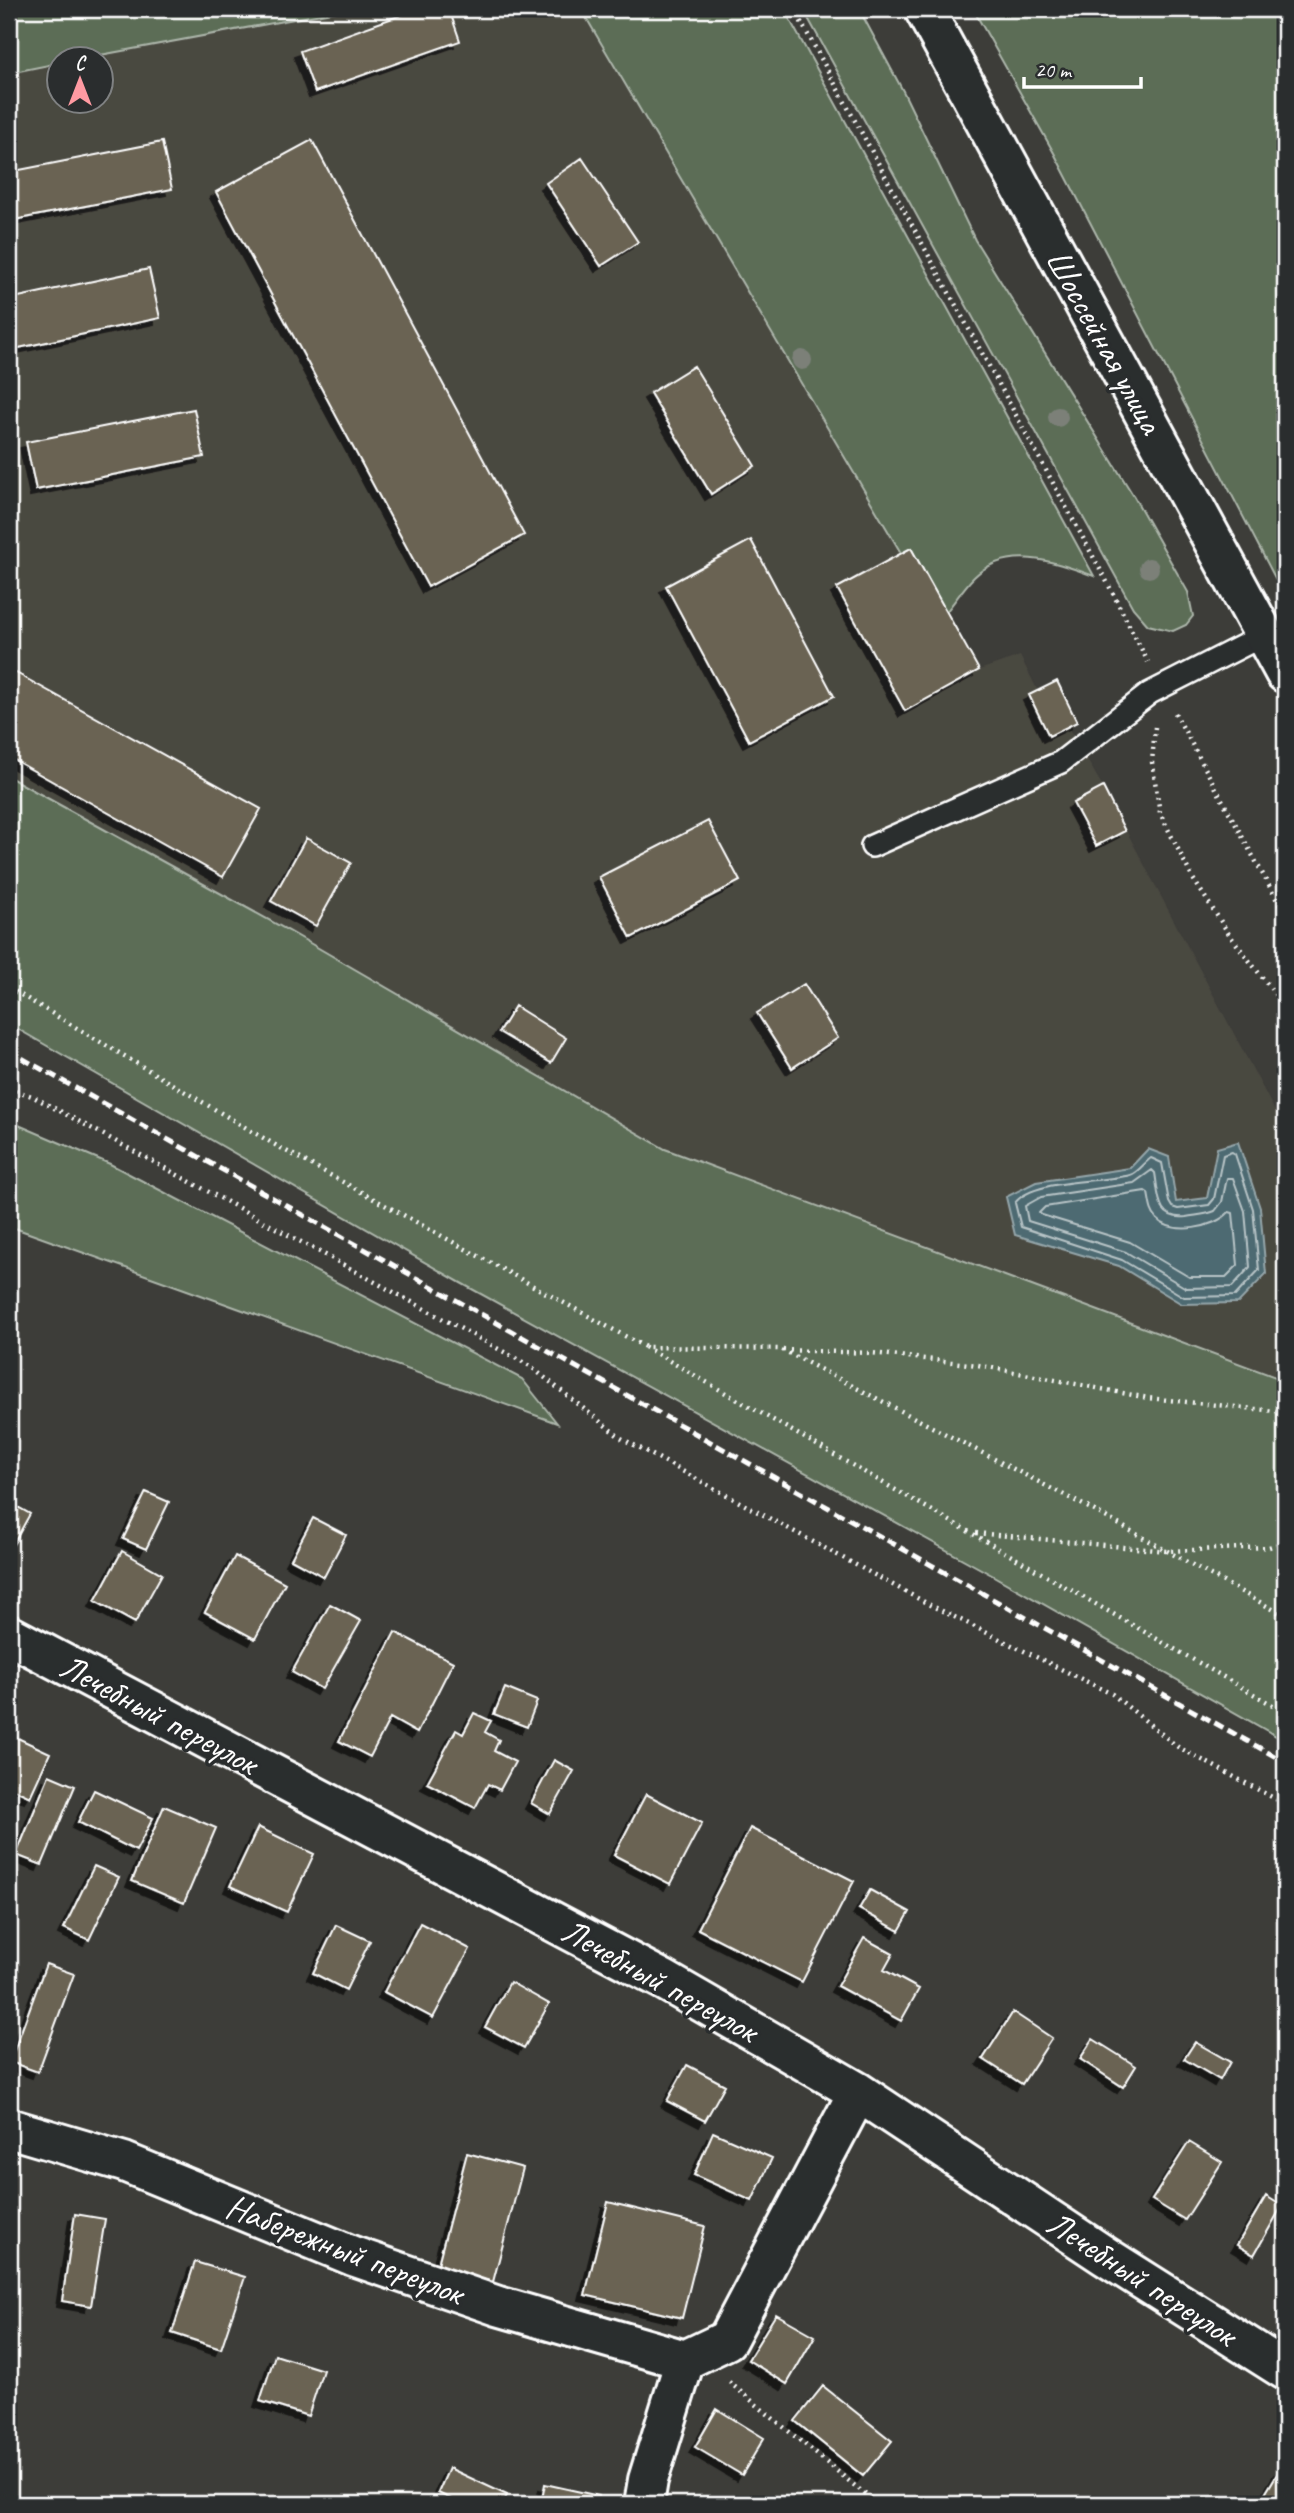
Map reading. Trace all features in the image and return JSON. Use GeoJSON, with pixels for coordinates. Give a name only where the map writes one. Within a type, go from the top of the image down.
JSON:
{"type":"FeatureCollection","features":[{"type":"Feature","properties":{"kind":"street","name":"Шоссейная улица"},"geometry":{"type":"LineString","coordinates":[[924,9],[1285,673]]}},
{"type":"Feature","properties":{"kind":"street","name":"Лечебный переулок"},"geometry":{"type":"LineString","coordinates":[[9,1634],[662,1979],[858,2092],[1105,2256],[1285,2370]]}},
{"type":"Feature","properties":{"kind":"street"},"geometry":{"type":"LineString","coordinates":[[644,2504],[648,2480],[691,2357],[727,2340],[858,2092]]}},
{"type":"Feature","properties":{"kind":"street","name":"Набережный переулок"},"geometry":{"type":"LineString","coordinates":[[9,2128],[124,2162],[353,2256],[485,2302],[691,2357]]}},
{"type":"Feature","properties":{"kind":"lane"},"geometry":{"type":"LineString","coordinates":[[872,846],[1061,762],[1150,693],[1264,635]]}},
{"type":"Feature","properties":{"kind":"path"},"geometry":{"type":"LineString","coordinates":[[794,9],[1107,580],[1161,687],[1285,915]]}},
{"type":"Feature","properties":{"kind":"path"},"geometry":{"type":"LineString","coordinates":[[1161,687],[1152,762],[1160,813],[1192,877],[1229,934],[1285,1007]]}},
{"type":"Feature","properties":{"kind":"path"},"geometry":{"type":"LineString","coordinates":[[9,988],[276,1146],[645,1347],[1285,1712]]}},
{"type":"Feature","properties":{"kind":"path"},"geometry":{"type":"LineString","coordinates":[[9,1088],[32,1096],[530,1366],[621,1438],[930,1605],[1112,1693],[1178,1747],[1285,1804]]}},
{"type":"Feature","properties":{"kind":"path"},"geometry":{"type":"LineString","coordinates":[[645,1347],[872,1353],[978,1365],[1148,1398],[1285,1412]]}},
{"type":"Feature","properties":{"kind":"path"},"geometry":{"type":"LineString","coordinates":[[781,1349],[1167,1551],[1285,1616]]}},
{"type":"Feature","properties":{"kind":"path"},"geometry":{"type":"LineString","coordinates":[[972,1532],[1167,1551],[1269,1547],[1285,1542]]}},
{"type":"Feature","properties":{"kind":"path"},"geometry":{"type":"LineString","coordinates":[[691,2357],[877,2504]]}},
{"type":"Feature","properties":{"kind":"shaded area"},"geometry":{"type":"Polygon","coordinates":[[[348,9],[581,9],[901,552],[911,548],[979,670],[1020,656],[1038,691],[1057,681],[1077,722],[1068,727],[1103,787],[1285,1130],[1285,1374],[1278,1378],[665,1149],[289,931],[9,781],[9,73],[46,66],[46,116],[116,116],[116,52],[348,9]]]}},
{"type":"Feature","properties":{"kind":"green space"},"geometry":{"type":"Polygon","coordinates":[[[9,9],[348,9],[116,52],[116,46],[46,46],[46,66],[9,73],[9,9]]]}},
{"type":"Feature","properties":{"kind":"green space"},"geometry":{"type":"Polygon","coordinates":[[[581,9],[784,9],[1094,576],[1048,561],[1017,558],[1002,561],[974,577],[946,612],[911,548],[901,553],[581,9]]]}},
{"type":"Feature","properties":{"kind":"green space"},"geometry":{"type":"Polygon","coordinates":[[[803,9],[859,9],[903,91],[975,240],[1133,495],[1188,592],[1193,616],[1186,625],[1173,631],[1148,625],[1133,608],[803,9]]]}},
{"type":"Feature","properties":{"kind":"green space"},"geometry":{"type":"Polygon","coordinates":[[[973,9],[1285,9],[1285,597],[1054,153],[973,9]]]}},
{"type":"Feature","properties":{"kind":"green space"},"geometry":{"type":"Polygon","coordinates":[[[9,777],[289,931],[665,1149],[1278,1378],[1285,1374],[1285,1741],[990,1574],[461,1283],[9,1024],[9,777]]]}},
{"type":"Feature","properties":{"kind":"green space"},"geometry":{"type":"Polygon","coordinates":[[[9,1121],[110,1164],[522,1379],[557,1423],[9,1226],[9,1121]]]}},
{"type":"Feature","properties":{"kind":"water"},"geometry":{"type":"Polygon","coordinates":[[[1238,1142],[1260,1208],[1266,1274],[1238,1303],[1182,1304],[1119,1266],[1015,1235],[1006,1197],[1036,1182],[1130,1168],[1148,1149],[1169,1157],[1176,1202],[1207,1198],[1217,1148],[1238,1142]]]}},
{"type":"Feature","properties":{"kind":"building"},"geometry":{"type":"Polygon","coordinates":[[[418,9],[449,9],[460,41],[315,92],[300,51],[418,9]]]}},
{"type":"Feature","properties":{"kind":"building"},"geometry":{"type":"Polygon","coordinates":[[[312,140],[524,535],[428,587],[216,192],[312,140]]]}},
{"type":"Feature","properties":{"kind":"building"},"geometry":{"type":"Polygon","coordinates":[[[162,142],[172,189],[9,221],[9,172],[162,142]]]}},
{"type":"Feature","properties":{"kind":"building"},"geometry":{"type":"Polygon","coordinates":[[[582,158],[638,242],[601,266],[546,183],[582,158]]]}},
{"type":"Feature","properties":{"kind":"building"},"geometry":{"type":"Polygon","coordinates":[[[149,269],[160,318],[9,350],[9,299],[149,269]]]}},
{"type":"Feature","properties":{"kind":"building"},"geometry":{"type":"Polygon","coordinates":[[[694,366],[755,466],[711,494],[650,393],[694,366]]]}},
{"type":"Feature","properties":{"kind":"building"},"geometry":{"type":"Polygon","coordinates":[[[194,409],[204,457],[36,490],[26,442],[194,409]]]}},
{"type":"Feature","properties":{"kind":"building"},"geometry":{"type":"Polygon","coordinates":[[[751,540],[834,696],[749,741],[666,586],[751,540]]]}},
{"type":"Feature","properties":{"kind":"building"},"geometry":{"type":"Polygon","coordinates":[[[911,548],[979,670],[905,711],[837,588],[911,548]]]}},
{"type":"Feature","properties":{"kind":"building"},"geometry":{"type":"Polygon","coordinates":[[[9,669],[261,809],[223,877],[9,757],[9,669]]]}},
{"type":"Feature","properties":{"kind":"building"},"geometry":{"type":"Polygon","coordinates":[[[1057,681],[1077,722],[1049,736],[1029,695],[1057,681]]]}},
{"type":"Feature","properties":{"kind":"building"},"geometry":{"type":"Polygon","coordinates":[[[1103,787],[1125,831],[1096,846],[1073,803],[1103,787]]]}},
{"type":"Feature","properties":{"kind":"building"},"geometry":{"type":"Polygon","coordinates":[[[708,821],[740,881],[631,938],[599,877],[708,821]]]}},
{"type":"Feature","properties":{"kind":"building"},"geometry":{"type":"Polygon","coordinates":[[[306,838],[351,863],[316,926],[271,901],[306,838]]]}},
{"type":"Feature","properties":{"kind":"building"},"geometry":{"type":"Polygon","coordinates":[[[804,984],[838,1038],[792,1068],[757,1013],[804,984]]]}},
{"type":"Feature","properties":{"kind":"building"},"geometry":{"type":"Polygon","coordinates":[[[515,1006],[566,1038],[551,1063],[499,1032],[515,1006]]]}},
{"type":"Feature","properties":{"kind":"building"},"geometry":{"type":"Polygon","coordinates":[[[146,1492],[169,1502],[146,1549],[123,1539],[146,1492]]]}},
{"type":"Feature","properties":{"kind":"building"},"geometry":{"type":"Polygon","coordinates":[[[9,1502],[30,1514],[9,1552],[9,1502]]]}},
{"type":"Feature","properties":{"kind":"building"},"geometry":{"type":"Polygon","coordinates":[[[313,1518],[346,1535],[324,1577],[291,1559],[313,1518]]]}},
{"type":"Feature","properties":{"kind":"building"},"geometry":{"type":"Polygon","coordinates":[[[122,1551],[162,1574],[135,1623],[95,1601],[122,1551]]]}},
{"type":"Feature","properties":{"kind":"building"},"geometry":{"type":"Polygon","coordinates":[[[235,1556],[285,1583],[255,1639],[205,1612],[235,1556]]]}},
{"type":"Feature","properties":{"kind":"building"},"geometry":{"type":"Polygon","coordinates":[[[330,1604],[361,1621],[322,1689],[292,1672],[330,1604]]]}},
{"type":"Feature","properties":{"kind":"building"},"geometry":{"type":"Polygon","coordinates":[[[395,1632],[453,1662],[417,1733],[390,1718],[370,1757],[339,1741],[395,1632]]]}},
{"type":"Feature","properties":{"kind":"building"},"geometry":{"type":"Polygon","coordinates":[[[505,1688],[537,1701],[527,1727],[494,1714],[505,1688]]]}},
{"type":"Feature","properties":{"kind":"building"},"geometry":{"type":"Polygon","coordinates":[[[474,1713],[491,1721],[485,1732],[499,1740],[494,1751],[515,1762],[500,1790],[488,1784],[475,1808],[427,1783],[456,1730],[463,1734],[474,1713]]]}},
{"type":"Feature","properties":{"kind":"building"},"geometry":{"type":"Polygon","coordinates":[[[9,1734],[50,1753],[30,1797],[9,1787],[9,1734]]]}},
{"type":"Feature","properties":{"kind":"building"},"geometry":{"type":"Polygon","coordinates":[[[554,1760],[574,1771],[550,1814],[531,1803],[554,1760]]]}},
{"type":"Feature","properties":{"kind":"building"},"geometry":{"type":"Polygon","coordinates":[[[49,1775],[75,1786],[42,1865],[16,1855],[49,1775]]]}},
{"type":"Feature","properties":{"kind":"building"},"geometry":{"type":"Polygon","coordinates":[[[94,1790],[153,1818],[136,1851],[78,1822],[94,1790]]]}},
{"type":"Feature","properties":{"kind":"building"},"geometry":{"type":"Polygon","coordinates":[[[646,1794],[702,1823],[670,1884],[614,1855],[646,1794]]]}},
{"type":"Feature","properties":{"kind":"building"},"geometry":{"type":"Polygon","coordinates":[[[164,1806],[216,1828],[184,1903],[132,1881],[164,1806]]]}},
{"type":"Feature","properties":{"kind":"building"},"geometry":{"type":"Polygon","coordinates":[[[258,1827],[314,1854],[287,1912],[230,1886],[258,1827]]]}},
{"type":"Feature","properties":{"kind":"building"},"geometry":{"type":"Polygon","coordinates":[[[750,1828],[854,1881],[802,1982],[698,1929],[750,1828]]]}},
{"type":"Feature","properties":{"kind":"building"},"geometry":{"type":"Polygon","coordinates":[[[94,1866],[119,1877],[89,1940],[64,1928],[94,1866]]]}},
{"type":"Feature","properties":{"kind":"building"},"geometry":{"type":"Polygon","coordinates":[[[870,1890],[910,1912],[899,1931],[859,1909],[870,1890]]]}},
{"type":"Feature","properties":{"kind":"building"},"geometry":{"type":"Polygon","coordinates":[[[420,1923],[470,1949],[433,2018],[384,1992],[420,1923]]]}},
{"type":"Feature","properties":{"kind":"building"},"geometry":{"type":"Polygon","coordinates":[[[336,1925],[370,1941],[346,1990],[313,1973],[336,1925]]]}},
{"type":"Feature","properties":{"kind":"building"},"geometry":{"type":"Polygon","coordinates":[[[864,1938],[893,1954],[884,1970],[919,1989],[901,2021],[837,1986],[864,1938]]]}},
{"type":"Feature","properties":{"kind":"building"},"geometry":{"type":"Polygon","coordinates":[[[46,1964],[74,1974],[38,2072],[10,2062],[46,1964]]]}},
{"type":"Feature","properties":{"kind":"building"},"geometry":{"type":"Polygon","coordinates":[[[510,1982],[549,2004],[524,2048],[485,2027],[510,1982]]]}},
{"type":"Feature","properties":{"kind":"building"},"geometry":{"type":"Polygon","coordinates":[[[1013,2012],[1052,2038],[1022,2084],[983,2059],[1013,2012]]]}},
{"type":"Feature","properties":{"kind":"building"},"geometry":{"type":"Polygon","coordinates":[[[1093,2039],[1136,2066],[1123,2087],[1080,2059],[1093,2039]]]}},
{"type":"Feature","properties":{"kind":"building"},"geometry":{"type":"Polygon","coordinates":[[[1195,2042],[1230,2062],[1220,2080],[1184,2059],[1195,2042]]]}},
{"type":"Feature","properties":{"kind":"building"},"geometry":{"type":"Polygon","coordinates":[[[687,2065],[725,2085],[705,2121],[667,2101],[687,2065]]]}},
{"type":"Feature","properties":{"kind":"building"},"geometry":{"type":"Polygon","coordinates":[[[713,2132],[772,2158],[752,2201],[694,2175],[713,2132]]]}},
{"type":"Feature","properties":{"kind":"building"},"geometry":{"type":"Polygon","coordinates":[[[1189,2142],[1222,2162],[1185,2220],[1152,2200],[1189,2142]]]}},
{"type":"Feature","properties":{"kind":"building"},"geometry":{"type":"Polygon","coordinates":[[[467,2153],[523,2168],[493,2282],[437,2268],[467,2153]]]}},
{"type":"Feature","properties":{"kind":"building"},"geometry":{"type":"Polygon","coordinates":[[[1266,2196],[1282,2206],[1254,2255],[1237,2245],[1266,2196]]]}},
{"type":"Feature","properties":{"kind":"building"},"geometry":{"type":"Polygon","coordinates":[[[608,2202],[705,2226],[682,2318],[585,2295],[608,2202]]]}},
{"type":"Feature","properties":{"kind":"building"},"geometry":{"type":"Polygon","coordinates":[[[75,2214],[105,2219],[91,2306],[62,2301],[75,2214]]]}},
{"type":"Feature","properties":{"kind":"building"},"geometry":{"type":"Polygon","coordinates":[[[195,2262],[245,2277],[221,2349],[172,2333],[195,2262]]]}},
{"type":"Feature","properties":{"kind":"building"},"geometry":{"type":"Polygon","coordinates":[[[776,2314],[815,2336],[787,2384],[748,2360],[776,2314]]]}},
{"type":"Feature","properties":{"kind":"building"},"geometry":{"type":"Polygon","coordinates":[[[275,2355],[323,2370],[308,2416],[260,2401],[275,2355]]]}},
{"type":"Feature","properties":{"kind":"building"},"geometry":{"type":"Polygon","coordinates":[[[823,2386],[892,2441],[863,2476],[795,2421],[823,2386]]]}},
{"type":"Feature","properties":{"kind":"building"},"geometry":{"type":"Polygon","coordinates":[[[717,2409],[764,2438],[742,2475],[695,2447],[717,2409]]]}},
{"type":"Feature","properties":{"kind":"building"},"geometry":{"type":"Polygon","coordinates":[[[449,2468],[507,2495],[503,2504],[462,2504],[438,2493],[449,2468]]]}},
{"type":"Feature","properties":{"kind":"building"},"geometry":{"type":"Polygon","coordinates":[[[1280,2469],[1285,2472],[1285,2504],[1259,2504],[1280,2469]]]}},
{"type":"Feature","properties":{"kind":"building"},"geometry":{"type":"Polygon","coordinates":[[[545,2484],[599,2496],[597,2504],[541,2504],[545,2484]]]}},
{"type":"Feature","properties":{"kind":"railway"},"geometry":{"type":"LineString","coordinates":[[9,1051],[1285,1762]]}}]}
